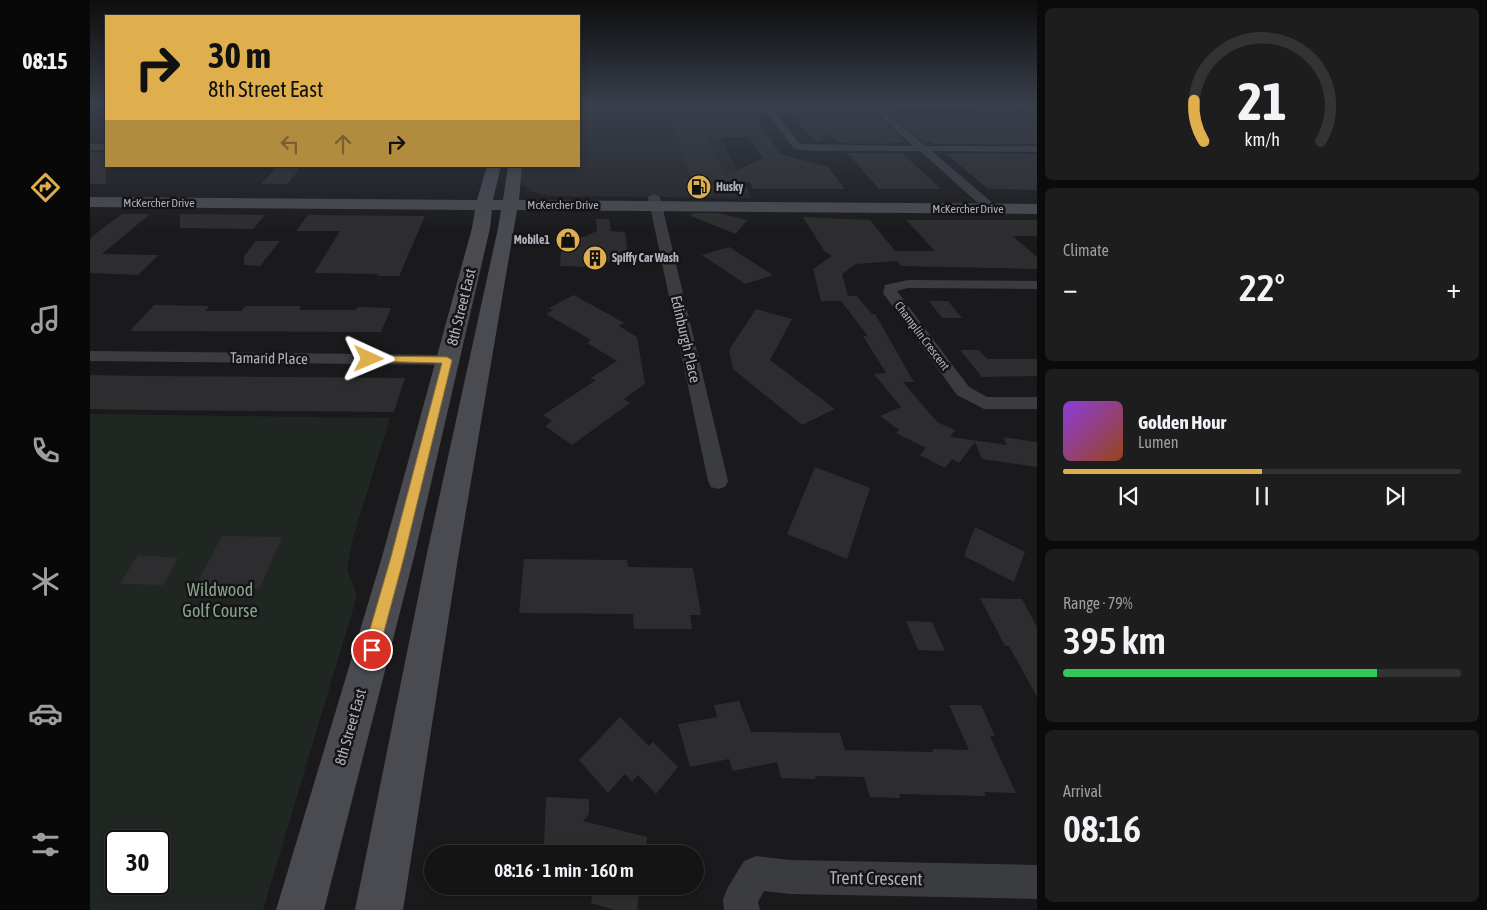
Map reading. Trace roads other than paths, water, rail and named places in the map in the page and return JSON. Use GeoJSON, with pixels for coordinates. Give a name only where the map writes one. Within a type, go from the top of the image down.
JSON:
{"type":"FeatureCollection","features":[{"type":"Feature","properties":{"kind":"main road"},"geometry":{"type":"LineString","coordinates":[[490,205],[477,185],[492,167]]}},
{"type":"Feature","properties":{"kind":"main road"},"geometry":{"type":"LineString","coordinates":[[514,172],[530,191],[551,201]]}},
{"type":"Feature","properties":{"kind":"main road","name":"8th Street East"},"geometry":{"type":"LineString","coordinates":[[300,910],[398,557],[447,360],[490,205],[514,172]]}},
{"type":"Feature","properties":{"kind":"main road","name":"McKercher Drive"},"geometry":{"type":"LineString","coordinates":[[90,194],[436,196],[490,205]]}},
{"type":"Feature","properties":{"kind":"main road"},"geometry":{"type":"LineString","coordinates":[[436,196],[490,205],[519,214],[551,201]]}},
{"type":"Feature","properties":{"kind":"main road","name":"McKercher Drive"},"geometry":{"type":"LineString","coordinates":[[90,202],[416,205],[490,205],[551,201],[987,204],[1037,200]]}},
{"type":"Feature","properties":{"kind":"main road","name":"McKercher Drive"},"geometry":{"type":"LineString","coordinates":[[987,204],[1037,209]]}},
{"type":"Feature","properties":{"kind":"main road"},"geometry":{"type":"LineString","coordinates":[[416,205],[448,208],[464,214],[490,205]]}},
{"type":"Feature","properties":{"kind":"main road","name":"8th Street East"},"geometry":{"type":"LineString","coordinates":[[379,910],[442,558],[490,205]]}},
{"type":"Feature","properties":{"kind":"street"},"geometry":{"type":"LineString","coordinates":[[864,148],[1037,150]]}},
{"type":"Feature","properties":{"kind":"street"},"geometry":{"type":"LineString","coordinates":[[924,149],[987,204]]}},
{"type":"Feature","properties":{"kind":"street","name":"Edinburgh Place"},"geometry":{"type":"LineString","coordinates":[[655,202],[718,481]]}},
{"type":"Feature","properties":{"kind":"street","name":"Champlin Crescent"},"geometry":{"type":"LineString","coordinates":[[1037,285],[908,284],[890,288],[890,293],[963,391],[984,403],[1037,403]]}},
{"type":"Feature","properties":{"kind":"street","name":"Tamarid Place"},"geometry":{"type":"LineString","coordinates":[[90,356],[447,360]]}},
{"type":"Feature","properties":{"kind":"street","name":"Trent Crescent"},"geometry":{"type":"LineString","coordinates":[[742,910],[740,899],[756,873],[790,876],[1037,882]]}},
{"type":"Feature","properties":{"kind":"place","name":"Husky"},"geometry":{"type":"Point","coordinates":[699,187]}},
{"type":"Feature","properties":{"kind":"place","name":"Mobile1"},"geometry":{"type":"Point","coordinates":[568,240]}},
{"type":"Feature","properties":{"kind":"place","name":"Spiffy Car Wash"},"geometry":{"type":"Point","coordinates":[595,258]}},
{"type":"Feature","properties":{"kind":"park label","name":"Wildwood Golf Course"},"geometry":{"type":"Point","coordinates":[220,599]}}]}
